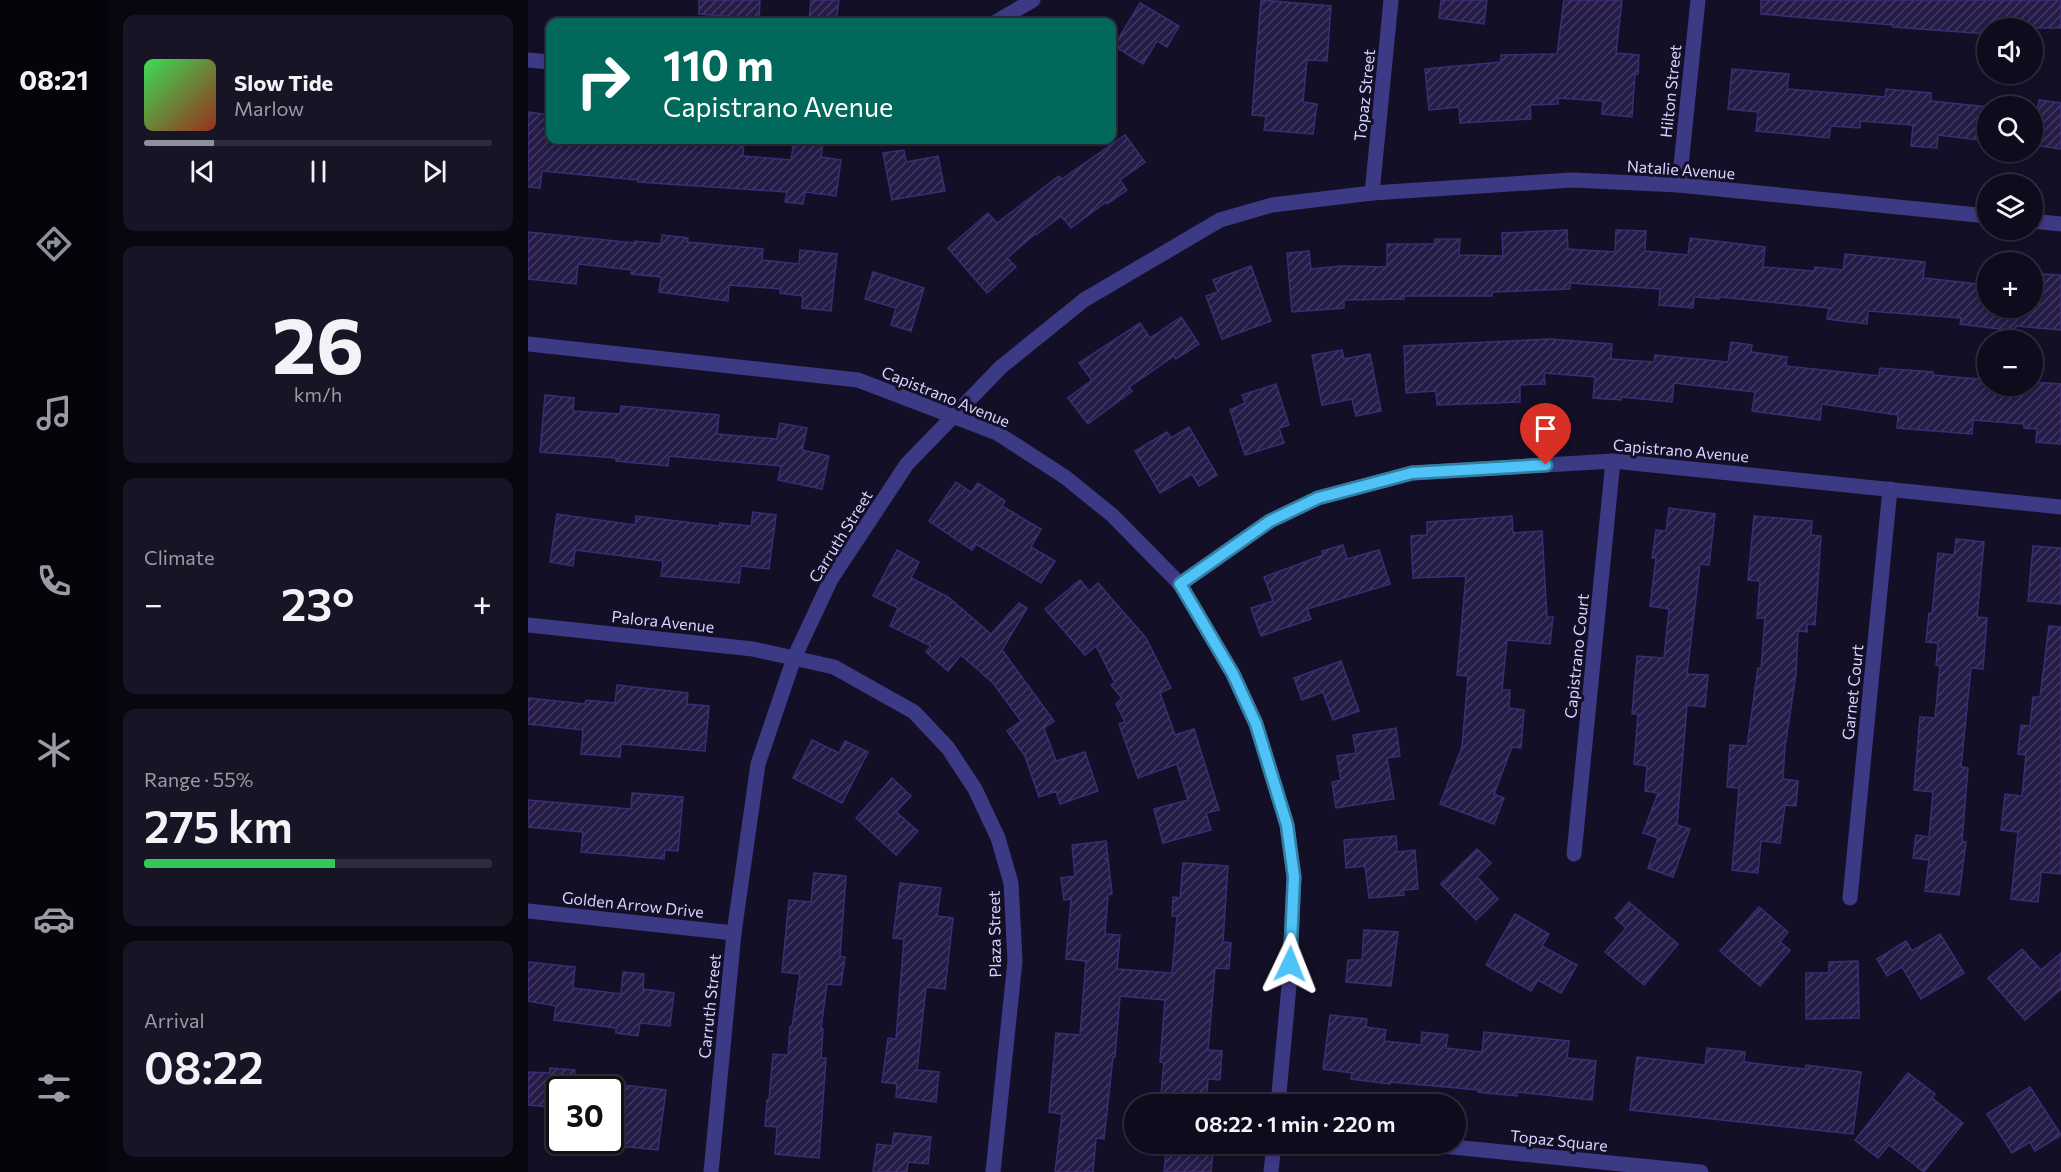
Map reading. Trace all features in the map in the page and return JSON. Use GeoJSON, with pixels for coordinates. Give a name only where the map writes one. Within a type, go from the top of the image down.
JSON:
{"type":"FeatureCollection","features":[{"type":"Feature","properties":{"kind":"street"},"geometry":{"type":"LineString","coordinates":[[1003,18],[1033,0]]}},
{"type":"Feature","properties":{"kind":"street","name":"Topaz Street"},"geometry":{"type":"LineString","coordinates":[[1372,193],[1391,0]]}},
{"type":"Feature","properties":{"kind":"street","name":"Hilton Street"},"geometry":{"type":"LineString","coordinates":[[1679,185],[1698,0]]}},
{"type":"Feature","properties":{"kind":"street"},"geometry":{"type":"LineString","coordinates":[[528,60],[546,62]]}},
{"type":"Feature","properties":{"kind":"street","name":"Natalie Avenue"},"geometry":{"type":"LineString","coordinates":[[1372,193],[1572,180],[1679,185],[1977,215]]}},
{"type":"Feature","properties":{"kind":"street","name":"Carruth Street"},"geometry":{"type":"LineString","coordinates":[[711,1172],[734,933],[758,764],[794,658],[831,579],[907,464],[1001,367],[1084,300],[1220,220],[1272,205],[1372,193]]}},
{"type":"Feature","properties":{"kind":"street"},"geometry":{"type":"LineString","coordinates":[[2043,222],[2061,224]]}},
{"type":"Feature","properties":{"kind":"street","name":"Capistrano Avenue"},"geometry":{"type":"LineString","coordinates":[[528,345],[858,380],[997,433],[1065,477],[1112,515],[1180,584],[1270,521],[1318,498],[1412,473],[1613,461],[2061,507]]}},
{"type":"Feature","properties":{"kind":"street","name":"Capistrano Court"},"geometry":{"type":"LineString","coordinates":[[1574,854],[1613,461]]}},
{"type":"Feature","properties":{"kind":"street","name":"Garnet Court"},"geometry":{"type":"LineString","coordinates":[[1850,898],[1890,489]]}},
{"type":"Feature","properties":{"kind":"street"},"geometry":{"type":"LineString","coordinates":[[1180,584],[1233,674],[1256,724],[1287,825],[1294,877],[1289,986],[1279,1094]]}},
{"type":"Feature","properties":{"kind":"street","name":"Palora Avenue"},"geometry":{"type":"LineString","coordinates":[[528,625],[753,649],[794,658]]}},
{"type":"Feature","properties":{"kind":"street","name":"Plaza Street"},"geometry":{"type":"LineString","coordinates":[[794,658],[834,667],[914,712],[948,748],[975,789],[998,838],[1011,883],[1015,961],[993,1172]]}},
{"type":"Feature","properties":{"kind":"street","name":"Golden Arrow Drive"},"geometry":{"type":"LineString","coordinates":[[528,911],[734,933]]}},
{"type":"Feature","properties":{"kind":"street","name":"Topaz Square"},"geometry":{"type":"LineString","coordinates":[[1466,1148],[1701,1172]]}},
{"type":"Feature","properties":{"kind":"street"},"geometry":{"type":"LineString","coordinates":[[1271,1172],[1273,1154]]}},
{"type":"Feature","properties":{"kind":"building"},"geometry":{"type":"Polygon","coordinates":[[[699,0],[760,0],[759,18],[699,14],[699,0]]]}},
{"type":"Feature","properties":{"kind":"building"},"geometry":{"type":"Polygon","coordinates":[[[811,0],[839,0],[837,18],[809,18],[811,0]]]}},
{"type":"Feature","properties":{"kind":"building"},"geometry":{"type":"Polygon","coordinates":[[[1261,0],[1331,6],[1327,61],[1307,60],[1303,102],[1317,104],[1313,134],[1264,130],[1266,116],[1252,115],[1261,0]]]}},
{"type":"Feature","properties":{"kind":"building"},"geometry":{"type":"Polygon","coordinates":[[[1441,0],[1487,0],[1484,24],[1439,18],[1441,0]]]}},
{"type":"Feature","properties":{"kind":"building"},"geometry":{"type":"Polygon","coordinates":[[[1564,0],[1622,0],[1616,53],[1639,55],[1638,74],[1635,74],[1632,117],[1602,114],[1603,101],[1558,98],[1558,104],[1530,105],[1531,119],[1460,123],[1459,107],[1429,110],[1425,69],[1501,62],[1501,55],[1557,54],[1564,0]]]}},
{"type":"Feature","properties":{"kind":"building"},"geometry":{"type":"Polygon","coordinates":[[[1761,0],[2061,0],[2061,28],[2043,28],[2043,18],[1977,18],[1977,33],[1761,14],[1761,0]]]}},
{"type":"Feature","properties":{"kind":"building"},"geometry":{"type":"Polygon","coordinates":[[[1140,3],[1179,26],[1167,47],[1157,41],[1143,64],[1116,47],[1116,43],[1140,3]]]}},
{"type":"Feature","properties":{"kind":"building"},"geometry":{"type":"Polygon","coordinates":[[[1732,69],[1789,74],[1787,89],[1885,97],[1886,89],[1931,93],[1931,101],[1977,106],[1977,140],[1938,135],[1937,148],[1911,146],[1913,125],[1860,121],[1860,128],[1831,126],[1829,138],[1756,131],[1758,112],[1728,109],[1732,69]]]}},
{"type":"Feature","properties":{"kind":"building"},"geometry":{"type":"Polygon","coordinates":[[[2043,101],[2061,103],[2061,149],[2043,146],[2043,101]]]}},
{"type":"Feature","properties":{"kind":"building"},"geometry":{"type":"Polygon","coordinates":[[[528,112],[546,114],[546,144],[744,144],[743,156],[791,160],[793,144],[823,144],[821,157],[841,160],[836,196],[805,192],[803,204],[785,202],[787,192],[638,182],[638,180],[542,171],[540,188],[528,187],[528,112]]]}},
{"type":"Feature","properties":{"kind":"building"},"geometry":{"type":"Polygon","coordinates":[[[1125,135],[1145,162],[1120,180],[1127,190],[1107,204],[1106,202],[1071,228],[1061,216],[1035,234],[1007,258],[1016,267],[987,293],[948,248],[988,213],[997,223],[1059,176],[1062,179],[1112,144],[1116,144],[1116,141],[1125,135]]]}},
{"type":"Feature","properties":{"kind":"building"},"geometry":{"type":"Polygon","coordinates":[[[904,150],[906,162],[938,156],[945,191],[892,200],[883,153],[904,150]]]}},
{"type":"Feature","properties":{"kind":"building"},"geometry":{"type":"Polygon","coordinates":[[[1567,230],[1568,249],[1615,252],[1616,230],[1646,231],[1645,251],[1688,255],[1690,238],[1765,247],[1763,267],[1814,271],[1815,267],[1843,270],[1845,254],[1925,262],[1923,278],[1977,284],[1977,318],[2043,318],[2043,274],[2061,275],[2061,330],[2016,326],[2015,330],[2007,330],[1960,324],[1961,318],[1868,311],[1867,324],[1827,319],[1829,308],[1719,297],[1719,299],[1694,297],[1693,308],[1659,305],[1660,289],[1570,283],[1570,289],[1492,292],[1492,296],[1404,296],[1404,299],[1344,300],[1344,308],[1292,312],[1287,253],[1309,251],[1311,269],[1341,266],[1387,267],[1387,244],[1435,244],[1435,239],[1460,239],[1459,255],[1503,256],[1502,233],[1567,230]]]}},
{"type":"Feature","properties":{"kind":"building"},"geometry":{"type":"Polygon","coordinates":[[[528,232],[661,244],[662,235],[688,238],[687,242],[763,249],[762,260],[799,264],[800,250],[837,254],[831,311],[802,308],[803,296],[780,293],[781,289],[729,285],[728,301],[659,292],[661,277],[631,274],[632,270],[578,264],[576,284],[528,279],[528,232]]]}},
{"type":"Feature","properties":{"kind":"building"},"geometry":{"type":"Polygon","coordinates":[[[1251,266],[1271,321],[1222,339],[1206,296],[1218,292],[1213,280],[1251,266]]]}},
{"type":"Feature","properties":{"kind":"building"},"geometry":{"type":"Polygon","coordinates":[[[873,272],[924,288],[911,331],[891,325],[896,308],[865,299],[873,272]]]}},
{"type":"Feature","properties":{"kind":"building"},"geometry":{"type":"Polygon","coordinates":[[[1181,317],[1199,344],[1176,359],[1174,356],[1129,387],[1132,391],[1088,424],[1068,398],[1092,380],[1079,363],[1140,323],[1150,338],[1181,317]]]}},
{"type":"Feature","properties":{"kind":"building"},"geometry":{"type":"Polygon","coordinates":[[[1550,339],[1612,344],[1611,359],[1654,362],[1655,355],[1728,362],[1731,342],[1752,345],[1751,352],[1787,357],[1786,366],[1879,376],[1880,368],[1933,372],[1933,375],[1977,379],[1977,396],[2043,396],[2043,383],[2061,384],[2061,444],[2036,442],[2037,429],[2024,428],[2024,424],[1973,420],[1972,434],[1897,428],[1898,415],[1822,404],[1820,420],[1752,411],[1755,392],[1674,383],[1672,402],[1621,397],[1621,400],[1593,398],[1595,377],[1544,373],[1545,384],[1520,385],[1520,402],[1437,405],[1436,391],[1406,393],[1404,346],[1550,339]]]}},
{"type":"Feature","properties":{"kind":"building"},"geometry":{"type":"Polygon","coordinates":[[[1342,350],[1344,359],[1370,354],[1381,411],[1356,416],[1352,399],[1322,405],[1312,355],[1342,350]]]}},
{"type":"Feature","properties":{"kind":"building"},"geometry":{"type":"Polygon","coordinates":[[[1276,384],[1289,425],[1279,428],[1284,443],[1245,455],[1230,410],[1245,403],[1242,395],[1276,384]]]}},
{"type":"Feature","properties":{"kind":"building"},"geometry":{"type":"Polygon","coordinates":[[[545,395],[574,398],[573,411],[620,414],[621,406],[719,415],[717,434],[777,439],[780,423],[807,428],[802,450],[829,456],[822,489],[778,480],[781,466],[669,456],[668,466],[616,461],[616,458],[540,452],[545,395]]]}},
{"type":"Feature","properties":{"kind":"building"},"geometry":{"type":"Polygon","coordinates":[[[1189,427],[1217,475],[1199,486],[1192,474],[1160,493],[1135,451],[1167,432],[1171,438],[1189,427]]]}},
{"type":"Feature","properties":{"kind":"building"},"geometry":{"type":"Polygon","coordinates":[[[956,482],[971,492],[978,483],[1005,501],[1002,506],[1041,529],[1031,547],[1055,561],[1041,583],[976,544],[972,550],[929,521],[956,482]]]}},
{"type":"Feature","properties":{"kind":"building"},"geometry":{"type":"Polygon","coordinates":[[[1669,508],[1715,514],[1709,565],[1700,564],[1687,674],[1708,675],[1705,707],[1687,705],[1677,825],[1690,829],[1673,877],[1648,868],[1658,838],[1643,833],[1658,793],[1645,791],[1647,766],[1634,764],[1638,714],[1632,714],[1637,656],[1664,658],[1669,609],[1650,606],[1656,558],[1652,558],[1656,530],[1666,531],[1669,508]]]}},
{"type":"Feature","properties":{"kind":"building"},"geometry":{"type":"Polygon","coordinates":[[[753,512],[776,515],[769,569],[741,566],[739,583],[661,576],[663,561],[575,550],[573,566],[550,562],[557,514],[635,525],[636,516],[719,526],[720,523],[751,526],[753,512]]]}},
{"type":"Feature","properties":{"kind":"building"},"geometry":{"type":"Polygon","coordinates":[[[1512,516],[1513,533],[1542,531],[1547,617],[1553,617],[1550,644],[1507,640],[1502,690],[1510,690],[1509,708],[1524,710],[1521,748],[1512,747],[1494,794],[1504,798],[1494,824],[1440,804],[1462,747],[1468,676],[1457,675],[1466,576],[1413,578],[1411,536],[1427,535],[1427,522],[1512,516]]]}},
{"type":"Feature","properties":{"kind":"building"},"geometry":{"type":"Polygon","coordinates":[[[1754,516],[1812,521],[1811,535],[1821,536],[1815,625],[1807,624],[1807,632],[1798,631],[1796,674],[1785,747],[1783,779],[1798,781],[1796,806],[1785,805],[1780,843],[1761,841],[1758,873],[1732,870],[1739,788],[1727,787],[1730,745],[1747,746],[1758,668],[1761,669],[1765,618],[1757,618],[1760,581],[1748,580],[1754,516]]]}},
{"type":"Feature","properties":{"kind":"building"},"geometry":{"type":"Polygon","coordinates":[[[1956,539],[1984,542],[1977,617],[1987,618],[1983,669],[1971,668],[1961,767],[1968,768],[1962,841],[1966,842],[1959,895],[1925,891],[1929,860],[1913,858],[1916,835],[1929,837],[1933,792],[1914,790],[1920,717],[1935,718],[1940,666],[1936,665],[1938,643],[1926,642],[1929,613],[1932,614],[1938,553],[1954,555],[1956,539]]]}},
{"type":"Feature","properties":{"kind":"building"},"geometry":{"type":"Polygon","coordinates":[[[1343,545],[1347,559],[1379,550],[1390,584],[1307,609],[1311,619],[1261,636],[1251,608],[1273,601],[1264,577],[1323,555],[1322,551],[1343,545]]]}},
{"type":"Feature","properties":{"kind":"building"},"geometry":{"type":"Polygon","coordinates":[[[2033,546],[2061,548],[2061,604],[2028,601],[2033,546]]]}},
{"type":"Feature","properties":{"kind":"building"},"geometry":{"type":"Polygon","coordinates":[[[897,550],[919,562],[911,578],[948,597],[991,634],[1019,603],[1027,608],[1002,650],[1054,721],[1044,728],[1056,761],[1085,752],[1098,791],[1060,804],[1056,791],[1039,797],[1025,756],[1007,731],[1021,721],[993,683],[961,655],[948,671],[926,652],[931,646],[890,626],[898,608],[873,596],[897,550]]]}},
{"type":"Feature","properties":{"kind":"building"},"geometry":{"type":"Polygon","coordinates":[[[1080,580],[1089,591],[1098,583],[1146,638],[1171,688],[1160,693],[1175,735],[1194,729],[1219,810],[1206,813],[1211,830],[1163,843],[1154,809],[1188,800],[1177,764],[1138,778],[1119,724],[1125,722],[1116,704],[1122,698],[1111,685],[1115,683],[1096,646],[1085,655],[1045,609],[1080,580]]]}},
{"type":"Feature","properties":{"kind":"building"},"geometry":{"type":"Polygon","coordinates":[[[2049,626],[2061,627],[2061,874],[2041,872],[2038,902],[2011,899],[2018,832],[2001,830],[2005,794],[2022,796],[2026,755],[2018,754],[2021,725],[2030,726],[2033,697],[2040,697],[2049,626]]]}},
{"type":"Feature","properties":{"kind":"building"},"geometry":{"type":"Polygon","coordinates":[[[1341,661],[1359,711],[1333,720],[1323,692],[1302,700],[1294,678],[1341,661]]]}},
{"type":"Feature","properties":{"kind":"building"},"geometry":{"type":"Polygon","coordinates":[[[617,685],[688,693],[687,704],[709,706],[705,751],[621,744],[620,757],[581,754],[583,730],[528,724],[528,698],[585,704],[586,700],[615,703],[617,685]]]}},
{"type":"Feature","properties":{"kind":"building"},"geometry":{"type":"Polygon","coordinates":[[[1396,728],[1400,756],[1387,758],[1394,799],[1336,808],[1332,782],[1341,780],[1337,756],[1356,753],[1353,735],[1396,728]]]}},
{"type":"Feature","properties":{"kind":"building"},"geometry":{"type":"Polygon","coordinates":[[[812,740],[839,753],[845,741],[868,752],[842,803],[793,778],[812,740]]]}},
{"type":"Feature","properties":{"kind":"building"},"geometry":{"type":"Polygon","coordinates":[[[892,778],[911,796],[896,812],[918,831],[896,855],[856,818],[892,778]]]}},
{"type":"Feature","properties":{"kind":"building"},"geometry":{"type":"Polygon","coordinates":[[[632,793],[683,797],[678,851],[665,850],[664,859],[581,852],[583,832],[528,827],[528,800],[631,809],[632,793]]]}},
{"type":"Feature","properties":{"kind":"building"},"geometry":{"type":"Polygon","coordinates":[[[1396,836],[1397,852],[1415,850],[1418,889],[1403,890],[1404,895],[1369,898],[1365,866],[1346,868],[1344,840],[1396,836]]]}},
{"type":"Feature","properties":{"kind":"building"},"geometry":{"type":"Polygon","coordinates":[[[1106,841],[1108,858],[1104,859],[1108,859],[1112,894],[1108,895],[1105,934],[1120,935],[1117,969],[1172,973],[1177,916],[1172,916],[1173,897],[1180,898],[1183,863],[1228,866],[1223,942],[1231,943],[1229,969],[1215,968],[1208,1050],[1222,1051],[1220,1080],[1208,1079],[1207,1094],[1161,1094],[1164,1063],[1160,1062],[1165,1000],[1120,996],[1115,1057],[1113,1057],[1104,1139],[1096,1138],[1093,1172],[1055,1172],[1062,1114],[1049,1112],[1056,1033],[1080,1035],[1086,961],[1066,959],[1071,899],[1064,900],[1061,878],[1075,876],[1072,845],[1106,841]]]}},
{"type":"Feature","properties":{"kind":"building"},"geometry":{"type":"Polygon","coordinates":[[[1477,849],[1491,863],[1477,877],[1498,899],[1476,920],[1441,884],[1477,849]]]}},
{"type":"Feature","properties":{"kind":"building"},"geometry":{"type":"Polygon","coordinates":[[[814,873],[846,876],[840,956],[845,957],[841,985],[827,984],[821,1028],[823,1029],[821,1058],[826,1058],[819,1158],[775,1154],[777,1127],[765,1126],[773,1054],[788,1055],[790,1026],[792,1026],[800,974],[782,972],[789,900],[811,902],[814,873]]]}},
{"type":"Feature","properties":{"kind":"building"},"geometry":{"type":"Polygon","coordinates":[[[900,883],[941,888],[937,916],[953,918],[945,989],[926,987],[917,1070],[939,1072],[936,1102],[896,1097],[897,1084],[882,1082],[888,1038],[896,1039],[904,939],[893,938],[900,883]]]}},
{"type":"Feature","properties":{"kind":"building"},"geometry":{"type":"Polygon","coordinates":[[[1629,902],[1678,944],[1644,985],[1605,952],[1626,928],[1615,918],[1629,902]]]}},
{"type":"Feature","properties":{"kind":"building"},"geometry":{"type":"Polygon","coordinates":[[[1759,907],[1788,932],[1780,942],[1790,950],[1760,986],[1720,951],[1759,907]]]}},
{"type":"Feature","properties":{"kind":"building"},"geometry":{"type":"Polygon","coordinates":[[[1515,914],[1549,934],[1542,946],[1577,965],[1561,993],[1538,980],[1531,991],[1486,965],[1515,914]]]}},
{"type":"Feature","properties":{"kind":"building"},"geometry":{"type":"Polygon","coordinates":[[[1364,930],[1398,932],[1391,986],[1346,982],[1348,960],[1362,960],[1364,930]]]}},
{"type":"Feature","properties":{"kind":"building"},"geometry":{"type":"Polygon","coordinates":[[[1940,934],[1964,973],[1921,999],[1902,967],[1887,976],[1877,959],[1906,941],[1912,951],[1940,934]]]}},
{"type":"Feature","properties":{"kind":"building"},"geometry":{"type":"Polygon","coordinates":[[[2022,949],[2041,970],[2061,953],[2061,989],[2025,1020],[1988,978],[2022,949]]]}},
{"type":"Feature","properties":{"kind":"building"},"geometry":{"type":"Polygon","coordinates":[[[1858,961],[1859,1018],[1806,1019],[1806,973],[1829,973],[1829,962],[1858,961]]]}},
{"type":"Feature","properties":{"kind":"building"},"geometry":{"type":"Polygon","coordinates":[[[528,962],[575,967],[573,988],[621,994],[623,972],[644,974],[643,989],[674,993],[670,1026],[640,1023],[638,1036],[616,1033],[616,1028],[554,1020],[556,1006],[528,1001],[528,962]]]}},
{"type":"Feature","properties":{"kind":"building"},"geometry":{"type":"Polygon","coordinates":[[[1330,1015],[1367,1019],[1366,1027],[1386,1030],[1384,1041],[1421,1045],[1422,1032],[1448,1035],[1446,1048],[1482,1052],[1484,1032],[1569,1041],[1567,1058],[1596,1061],[1592,1100],[1517,1092],[1517,1096],[1478,1092],[1479,1090],[1351,1079],[1352,1073],[1323,1069],[1330,1015]]]}},
{"type":"Feature","properties":{"kind":"building"},"geometry":{"type":"Polygon","coordinates":[[[1707,1048],[1745,1052],[1744,1062],[1805,1069],[1806,1065],[1861,1072],[1853,1134],[1630,1110],[1637,1057],[1705,1065],[1707,1048]]]}},
{"type":"Feature","properties":{"kind":"building"},"geometry":{"type":"Polygon","coordinates":[[[550,1068],[575,1070],[574,1076],[546,1076],[546,1107],[528,1105],[528,1072],[550,1073],[550,1068]]]}},
{"type":"Feature","properties":{"kind":"building"},"geometry":{"type":"Polygon","coordinates":[[[1908,1073],[1935,1094],[1932,1098],[1963,1123],[1924,1172],[1889,1145],[1878,1158],[1855,1140],[1908,1073]]]}},
{"type":"Feature","properties":{"kind":"building"},"geometry":{"type":"Polygon","coordinates":[[[624,1085],[666,1090],[658,1150],[624,1146],[624,1085]]]}},
{"type":"Feature","properties":{"kind":"building"},"geometry":{"type":"Polygon","coordinates":[[[2030,1087],[2061,1135],[2035,1151],[2030,1142],[2012,1153],[1987,1114],[2030,1087]]]}},
{"type":"Feature","properties":{"kind":"building"},"geometry":{"type":"Polygon","coordinates":[[[894,1133],[931,1137],[928,1164],[908,1162],[907,1172],[873,1172],[877,1144],[892,1146],[894,1133]]]}},
{"type":"Feature","properties":{"kind":"building"},"geometry":{"type":"Polygon","coordinates":[[[1166,1154],[1213,1154],[1211,1172],[1164,1172],[1166,1154]]]}},
{"type":"Feature","properties":{"kind":"route"},"geometry":{"type":"LineString","coordinates":[[1290,964],[1294,877],[1287,825],[1256,724],[1233,674],[1180,584],[1270,521],[1318,498],[1412,473],[1546,465]]}}]}
